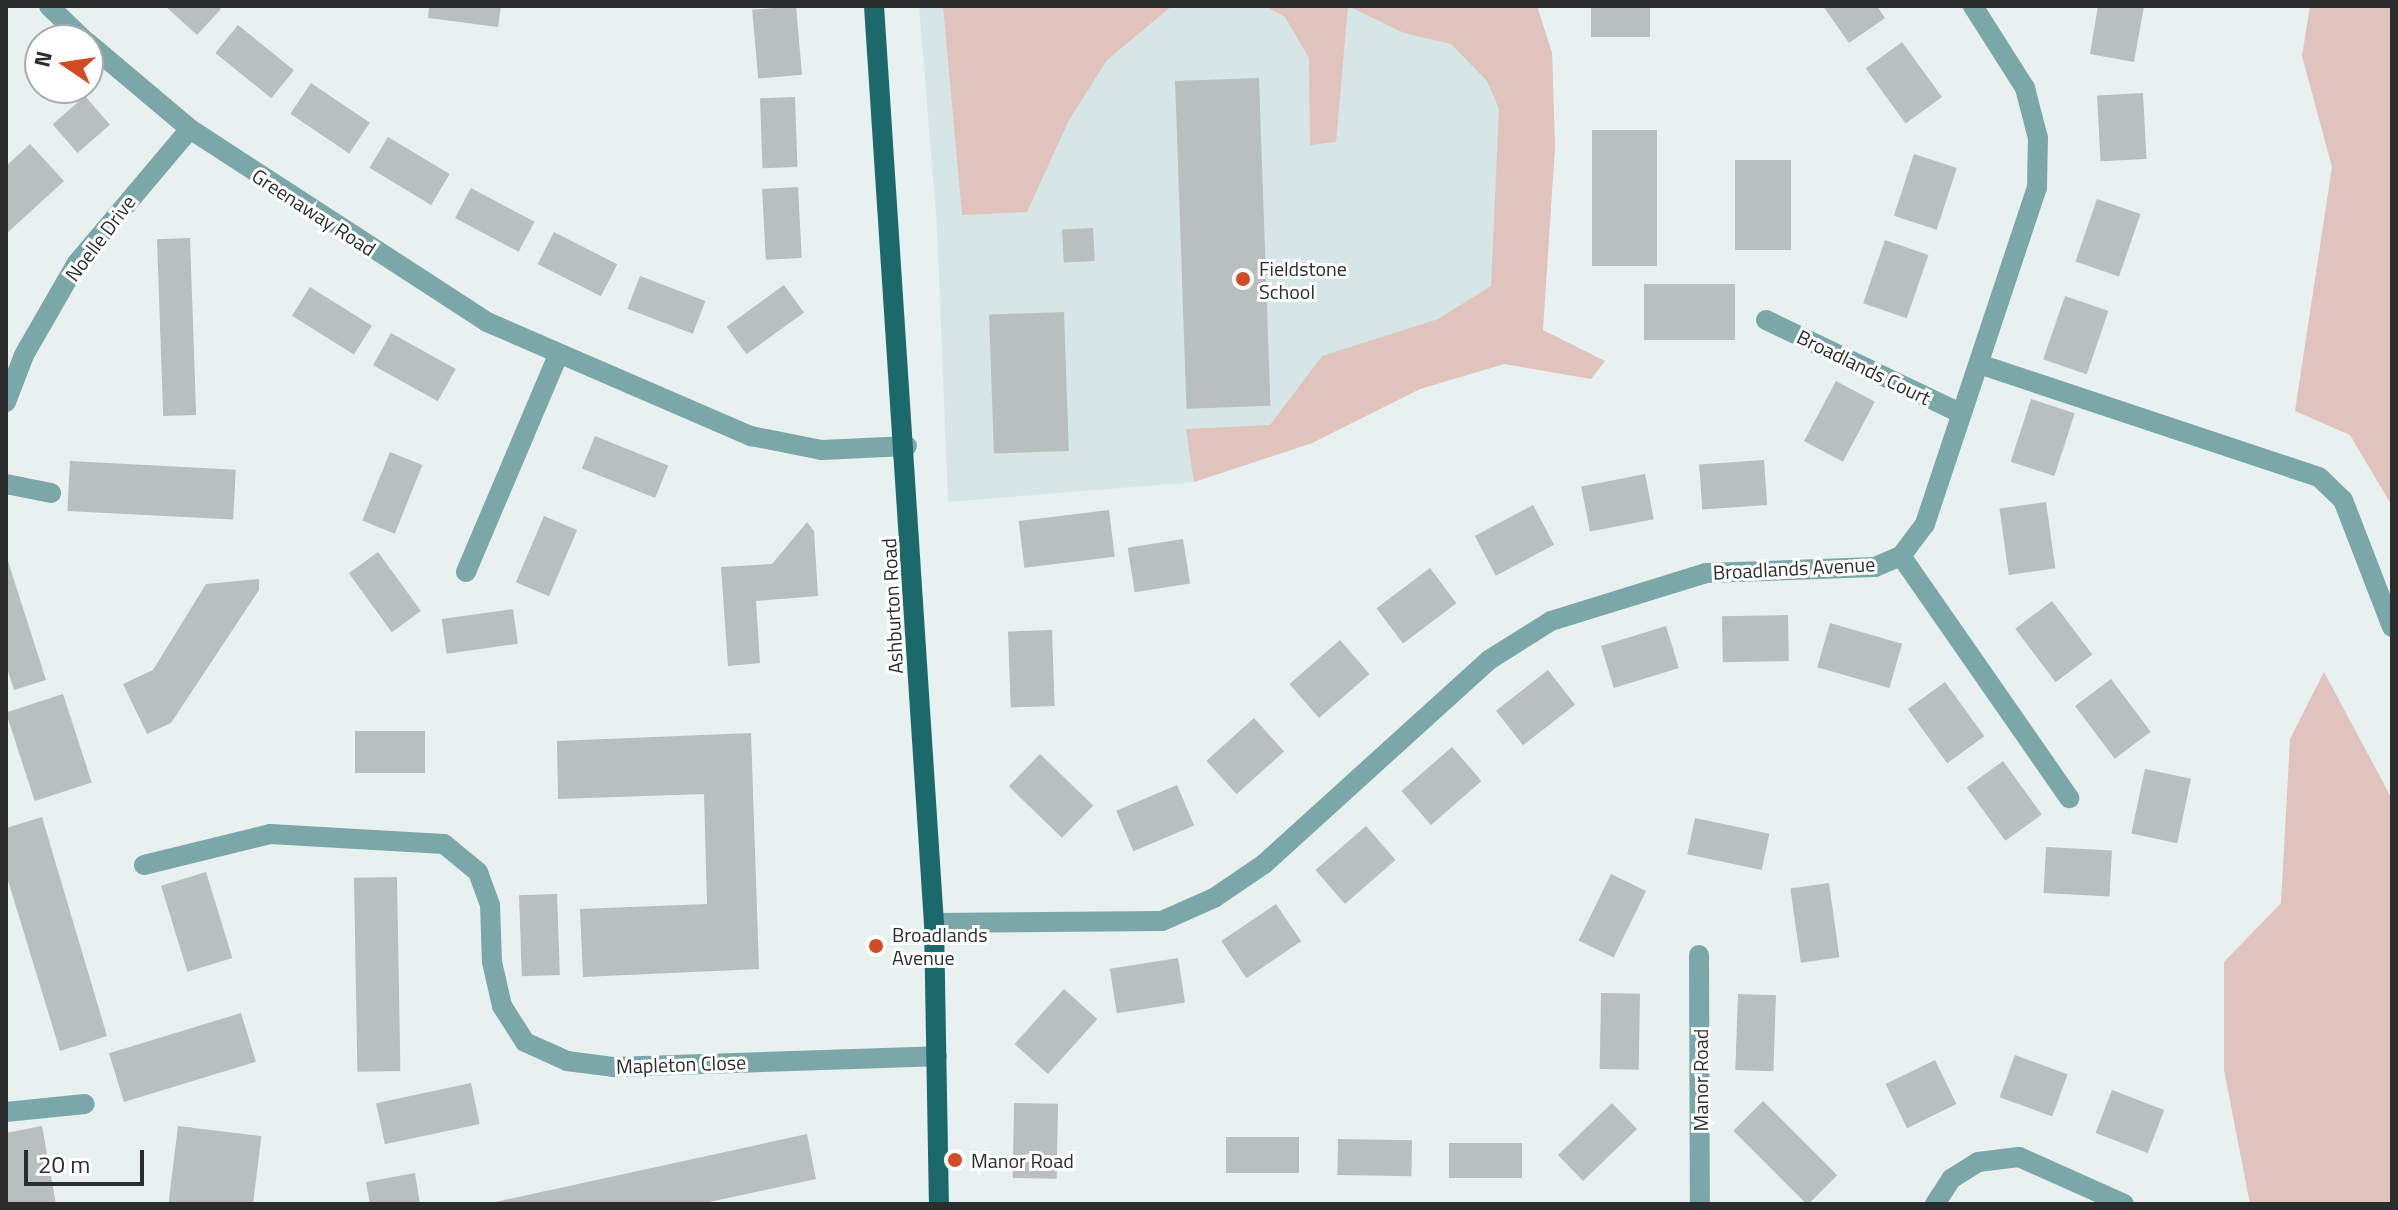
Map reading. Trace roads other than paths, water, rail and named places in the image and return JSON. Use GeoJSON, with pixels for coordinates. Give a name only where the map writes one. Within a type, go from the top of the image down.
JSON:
{"type":"FeatureCollection","features":[{"type":"Feature","properties":{"kind":"main road","name":"Ashburton Road"},"geometry":{"type":"LineString","coordinates":[[874,6],[907,446],[934,923],[939,1204]]}},
{"type":"Feature","properties":{"kind":"street","name":"Greenaway Road"},"geometry":{"type":"LineString","coordinates":[[49,6],[68,24]]}},
{"type":"Feature","properties":{"kind":"street","name":"Broadlands Avenue"},"geometry":{"type":"LineString","coordinates":[[934,923],[1162,921],[1214,898],[1264,864],[1489,660],[1551,621],[1706,573],[1875,567],[1901,556],[1925,524],[2037,188],[2038,138],[2025,88],[1973,6]]}},
{"type":"Feature","properties":{"kind":"street","name":"Greenaway Road"},"geometry":{"type":"LineString","coordinates":[[104,57],[190,129],[487,322],[751,436],[822,450],[907,446]]}},
{"type":"Feature","properties":{"kind":"street","name":"Noelle Drive"},"geometry":{"type":"LineString","coordinates":[[6,402],[24,355],[77,263],[190,129]]}},
{"type":"Feature","properties":{"kind":"street","name":"Broadlands Court"},"geometry":{"type":"LineString","coordinates":[[1766,320],[1962,414]]}},
{"type":"Feature","properties":{"kind":"street"},"geometry":{"type":"LineString","coordinates":[[466,572],[558,355]]}},
{"type":"Feature","properties":{"kind":"street"},"geometry":{"type":"LineString","coordinates":[[1979,364],[2319,477],[2343,500],[2392,627]]}},
{"type":"Feature","properties":{"kind":"street"},"geometry":{"type":"LineString","coordinates":[[6,484],[51,493]]}},
{"type":"Feature","properties":{"kind":"street","name":"Broadlands Avenue"},"geometry":{"type":"LineString","coordinates":[[1901,556],[2069,798]]}},
{"type":"Feature","properties":{"kind":"street","name":"Mapleton Close"},"geometry":{"type":"LineString","coordinates":[[144,865],[270,834],[444,844],[478,872],[486,894],[502,1006],[525,1042],[567,1061],[613,1067],[937,1056]]}},
{"type":"Feature","properties":{"kind":"street","name":"Manor Road"},"geometry":{"type":"LineString","coordinates":[[1699,955],[1700,1204]]}},
{"type":"Feature","properties":{"kind":"street"},"geometry":{"type":"LineString","coordinates":[[6,1112],[85,1104]]}},
{"type":"Feature","properties":{"kind":"street"},"geometry":{"type":"LineString","coordinates":[[1935,1204],[1951,1179],[1978,1162],[2019,1157],[2124,1204]]}},
{"type":"Feature","properties":{"kind":"place","name":"Fieldstone School"},"geometry":{"type":"Point","coordinates":[1243,279]}},
{"type":"Feature","properties":{"kind":"place","name":"Broadlands Avenue"},"geometry":{"type":"Point","coordinates":[876,946]}},
{"type":"Feature","properties":{"kind":"place","name":"Manor Road"},"geometry":{"type":"Point","coordinates":[955,1160]}}]}
